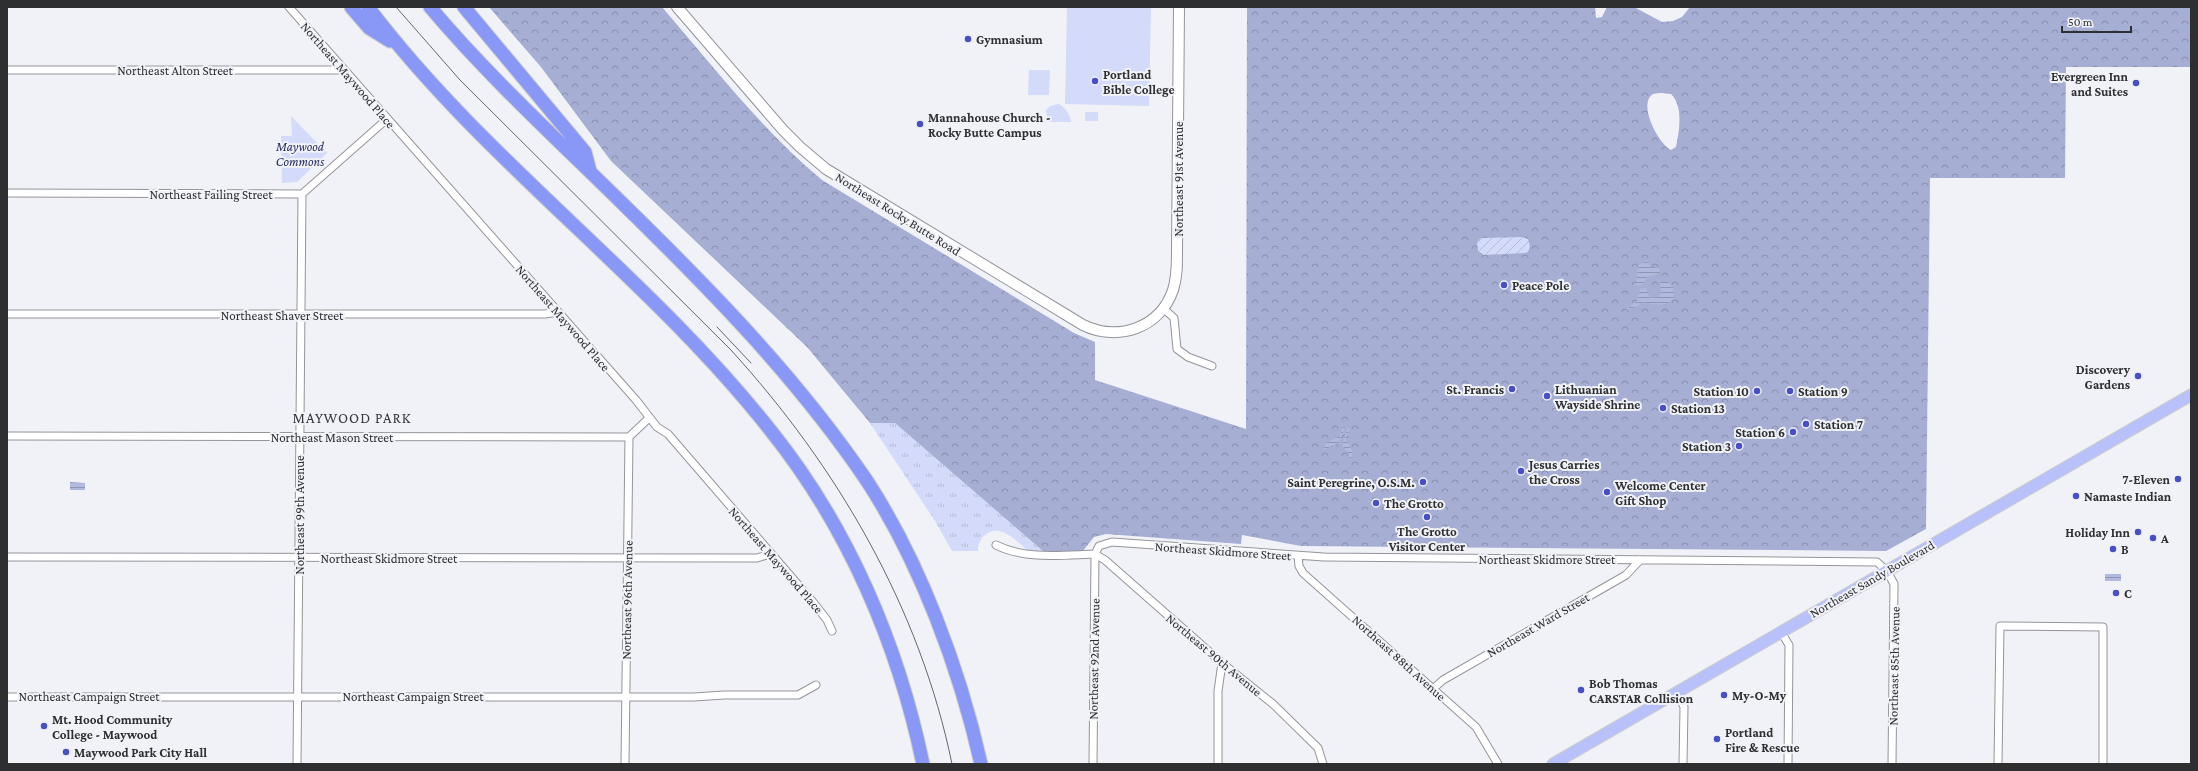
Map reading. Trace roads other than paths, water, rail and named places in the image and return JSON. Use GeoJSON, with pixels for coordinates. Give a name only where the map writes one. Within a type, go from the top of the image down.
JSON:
{"type":"FeatureCollection","features":[{"type":"Feature","properties":{"kind":"highway"},"geometry":{"type":"LineString","coordinates":[[351,7],[369,28],[397,46]]}},
{"type":"Feature","properties":{"kind":"highway"},"geometry":{"type":"LineString","coordinates":[[368,7],[397,46],[508,161],[638,287],[721,371],[772,431],[801,470],[857,567],[873,601],[899,670],[923,764]]}},
{"type":"Feature","properties":{"kind":"highway"},"geometry":{"type":"LineString","coordinates":[[430,7],[493,76],[591,173],[765,351],[812,406],[868,483],[900,541],[941,633],[963,697],[981,764]]}},
{"type":"Feature","properties":{"kind":"highway"},"geometry":{"type":"LineString","coordinates":[[464,7],[584,152],[591,173]]}},
{"type":"Feature","properties":{"kind":"main road","name":"Northeast Sandy Boulevard"},"geometry":{"type":"LineString","coordinates":[[1553,764],[2191,395]]}},
{"type":"Feature","properties":{"kind":"street","name":"Northeast Maywood Place"},"geometry":{"type":"LineString","coordinates":[[289,7],[636,400],[648,418],[657,427],[668,434],[813,602],[827,620],[832,631]]}},
{"type":"Feature","properties":{"kind":"street","name":"Northeast Rocky Butte Road"},"geometry":{"type":"LineString","coordinates":[[676,7],[800,147],[847,184],[1071,319],[1095,331],[1116,334],[1133,330],[1148,323],[1164,308]]}},
{"type":"Feature","properties":{"kind":"street","name":"Northeast 91st Avenue"},"geometry":{"type":"LineString","coordinates":[[1164,308],[1173,290],[1177,269],[1179,7]]}},
{"type":"Feature","properties":{"kind":"street","name":"Northeast Alton Street"},"geometry":{"type":"LineString","coordinates":[[7,70],[344,70]]}},
{"type":"Feature","properties":{"kind":"street"},"geometry":{"type":"LineString","coordinates":[[302,194],[387,119]]}},
{"type":"Feature","properties":{"kind":"street","name":"Northeast Failing Street"},"geometry":{"type":"LineString","coordinates":[[7,193],[302,194]]}},
{"type":"Feature","properties":{"kind":"street","name":"Northeast 99th Avenue"},"geometry":{"type":"LineString","coordinates":[[297,764],[302,194]]}},
{"type":"Feature","properties":{"kind":"street"},"geometry":{"type":"LineString","coordinates":[[1164,308],[1174,318],[1175,344],[1180,353],[1212,366]]}},
{"type":"Feature","properties":{"kind":"street","name":"Northeast Shaver Street"},"geometry":{"type":"LineString","coordinates":[[7,314],[301,315],[545,314],[558,312]]}},
{"type":"Feature","properties":{"kind":"street"},"geometry":{"type":"LineString","coordinates":[[629,437],[648,418]]}},
{"type":"Feature","properties":{"kind":"street","name":"Northeast Mason Street"},"geometry":{"type":"LineString","coordinates":[[7,436],[629,437]]}},
{"type":"Feature","properties":{"kind":"street","name":"Northeast 96th Avenue"},"geometry":{"type":"LineString","coordinates":[[625,764],[629,437]]}},
{"type":"Feature","properties":{"kind":"street","name":"Northeast Skidmore Street"},"geometry":{"type":"LineString","coordinates":[[1095,554],[1099,546],[1112,542],[1298,556],[1871,561],[1880,564],[1887,571]]}},
{"type":"Feature","properties":{"kind":"street"},"geometry":{"type":"LineString","coordinates":[[996,545],[1012,552],[1030,555],[1095,554]]}},
{"type":"Feature","properties":{"kind":"street","name":"Northeast Skidmore Street"},"geometry":{"type":"LineString","coordinates":[[7,557],[757,558],[770,554]]}},
{"type":"Feature","properties":{"kind":"street","name":"Northeast 90th Avenue"},"geometry":{"type":"LineString","coordinates":[[1095,554],[1105,560],[1222,663],[1273,704],[1318,748],[1323,764]]}},
{"type":"Feature","properties":{"kind":"street","name":"Northeast 92nd Avenue"},"geometry":{"type":"LineString","coordinates":[[1093,764],[1095,554]]}},
{"type":"Feature","properties":{"kind":"street","name":"Northeast 88th Avenue"},"geometry":{"type":"LineString","coordinates":[[1298,556],[1299,566],[1303,573],[1434,688],[1476,727],[1498,764]]}},
{"type":"Feature","properties":{"kind":"street","name":"Northeast Ward Street"},"geometry":{"type":"LineString","coordinates":[[1434,688],[1443,680],[1626,575],[1640,560]]}},
{"type":"Feature","properties":{"kind":"street","name":"Northeast 85th Avenue"},"geometry":{"type":"LineString","coordinates":[[1887,571],[1894,582],[1895,587],[1892,764]]}},
{"type":"Feature","properties":{"kind":"street"},"geometry":{"type":"LineString","coordinates":[[1998,764],[2000,626],[2104,627],[2103,764]]}},
{"type":"Feature","properties":{"kind":"street"},"geometry":{"type":"LineString","coordinates":[[1781,632],[1789,645],[1788,764]]}},
{"type":"Feature","properties":{"kind":"street"},"geometry":{"type":"LineString","coordinates":[[1218,764],[1218,691],[1222,663]]}},
{"type":"Feature","properties":{"kind":"street","name":"Northeast Campaign Street"},"geometry":{"type":"LineString","coordinates":[[7,697],[694,697],[724,695],[798,695],[816,685]]}},
{"type":"Feature","properties":{"kind":"street"},"geometry":{"type":"LineString","coordinates":[[1677,692],[1684,708],[1683,764]]}},
{"type":"Feature","properties":{"kind":"tram line"},"geometry":{"type":"LineString","coordinates":[[396,7],[460,80],[730,349],[769,394],[805,441],[839,491],[869,542],[896,595],[919,650],[938,706],[952,764]]}},
{"type":"Feature","properties":{"kind":"tram line"},"geometry":{"type":"LineString","coordinates":[[717,327],[751,363]]}},
{"type":"Feature","properties":{"kind":"place","name":"Gymnasium"},"geometry":{"type":"Point","coordinates":[968,39]}},
{"type":"Feature","properties":{"kind":"place","name":"Portland Bible College"},"geometry":{"type":"Point","coordinates":[1095,81]}},
{"type":"Feature","properties":{"kind":"place","name":"Evergreen Inn and Suites"},"geometry":{"type":"Point","coordinates":[2136,83]}},
{"type":"Feature","properties":{"kind":"place","name":"Mannahouse Church - Rocky Butte Campus"},"geometry":{"type":"Point","coordinates":[920,124]}},
{"type":"Feature","properties":{"kind":"place","name":"Peace Pole"},"geometry":{"type":"Point","coordinates":[1504,285]}},
{"type":"Feature","properties":{"kind":"place","name":"Discovery Gardens"},"geometry":{"type":"Point","coordinates":[2138,376]}},
{"type":"Feature","properties":{"kind":"place","name":"St. Francis"},"geometry":{"type":"Point","coordinates":[1512,389]}},
{"type":"Feature","properties":{"kind":"place","name":"Station 10"},"geometry":{"type":"Point","coordinates":[1757,391]}},
{"type":"Feature","properties":{"kind":"place","name":"Station 9"},"geometry":{"type":"Point","coordinates":[1790,391]}},
{"type":"Feature","properties":{"kind":"place","name":"Lithuanian Wayside Shrine"},"geometry":{"type":"Point","coordinates":[1547,396]}},
{"type":"Feature","properties":{"kind":"place","name":"Station 13"},"geometry":{"type":"Point","coordinates":[1663,408]}},
{"type":"Feature","properties":{"kind":"place","name":"Station 7"},"geometry":{"type":"Point","coordinates":[1806,424]}},
{"type":"Feature","properties":{"kind":"place","name":"Station 6"},"geometry":{"type":"Point","coordinates":[1793,432]}},
{"type":"Feature","properties":{"kind":"place","name":"Station 3"},"geometry":{"type":"Point","coordinates":[1739,446]}},
{"type":"Feature","properties":{"kind":"place","name":"Jesus Carries the Cross"},"geometry":{"type":"Point","coordinates":[1521,471]}},
{"type":"Feature","properties":{"kind":"place","name":"7-Eleven"},"geometry":{"type":"Point","coordinates":[2178,479]}},
{"type":"Feature","properties":{"kind":"place","name":"Saint Peregrine, O.S.M."},"geometry":{"type":"Point","coordinates":[1423,482]}},
{"type":"Feature","properties":{"kind":"place","name":"Welcome Center Gift Shop"},"geometry":{"type":"Point","coordinates":[1607,492]}},
{"type":"Feature","properties":{"kind":"place","name":"Namaste Indian"},"geometry":{"type":"Point","coordinates":[2076,496]}},
{"type":"Feature","properties":{"kind":"place","name":"The Grotto"},"geometry":{"type":"Point","coordinates":[1376,503]}},
{"type":"Feature","properties":{"kind":"place","name":"The Grotto Visitor Center"},"geometry":{"type":"Point","coordinates":[1427,517]}},
{"type":"Feature","properties":{"kind":"place","name":"Holiday Inn"},"geometry":{"type":"Point","coordinates":[2138,532]}},
{"type":"Feature","properties":{"kind":"place","name":"A"},"geometry":{"type":"Point","coordinates":[2153,538]}},
{"type":"Feature","properties":{"kind":"place","name":"B"},"geometry":{"type":"Point","coordinates":[2113,549]}},
{"type":"Feature","properties":{"kind":"place","name":"C"},"geometry":{"type":"Point","coordinates":[2116,593]}},
{"type":"Feature","properties":{"kind":"place","name":"Bob Thomas CARSTAR Collision"},"geometry":{"type":"Point","coordinates":[1581,690]}},
{"type":"Feature","properties":{"kind":"place","name":"My-O-My"},"geometry":{"type":"Point","coordinates":[1724,695]}},
{"type":"Feature","properties":{"kind":"place","name":"Mt. Hood Community College - Maywood"},"geometry":{"type":"Point","coordinates":[44,726]}},
{"type":"Feature","properties":{"kind":"place","name":"Portland Fire & Rescue"},"geometry":{"type":"Point","coordinates":[1717,739]}},
{"type":"Feature","properties":{"kind":"place","name":"Maywood Park City Hall"},"geometry":{"type":"Point","coordinates":[66,752]}},
{"type":"Feature","properties":{"kind":"district","name":"MAYWOOD PARK"},"geometry":{"type":"Point","coordinates":[352,418]}},
{"type":"Feature","properties":{"kind":"park label","name":"Maywood Commons"},"geometry":{"type":"Point","coordinates":[300,154]}}]}
